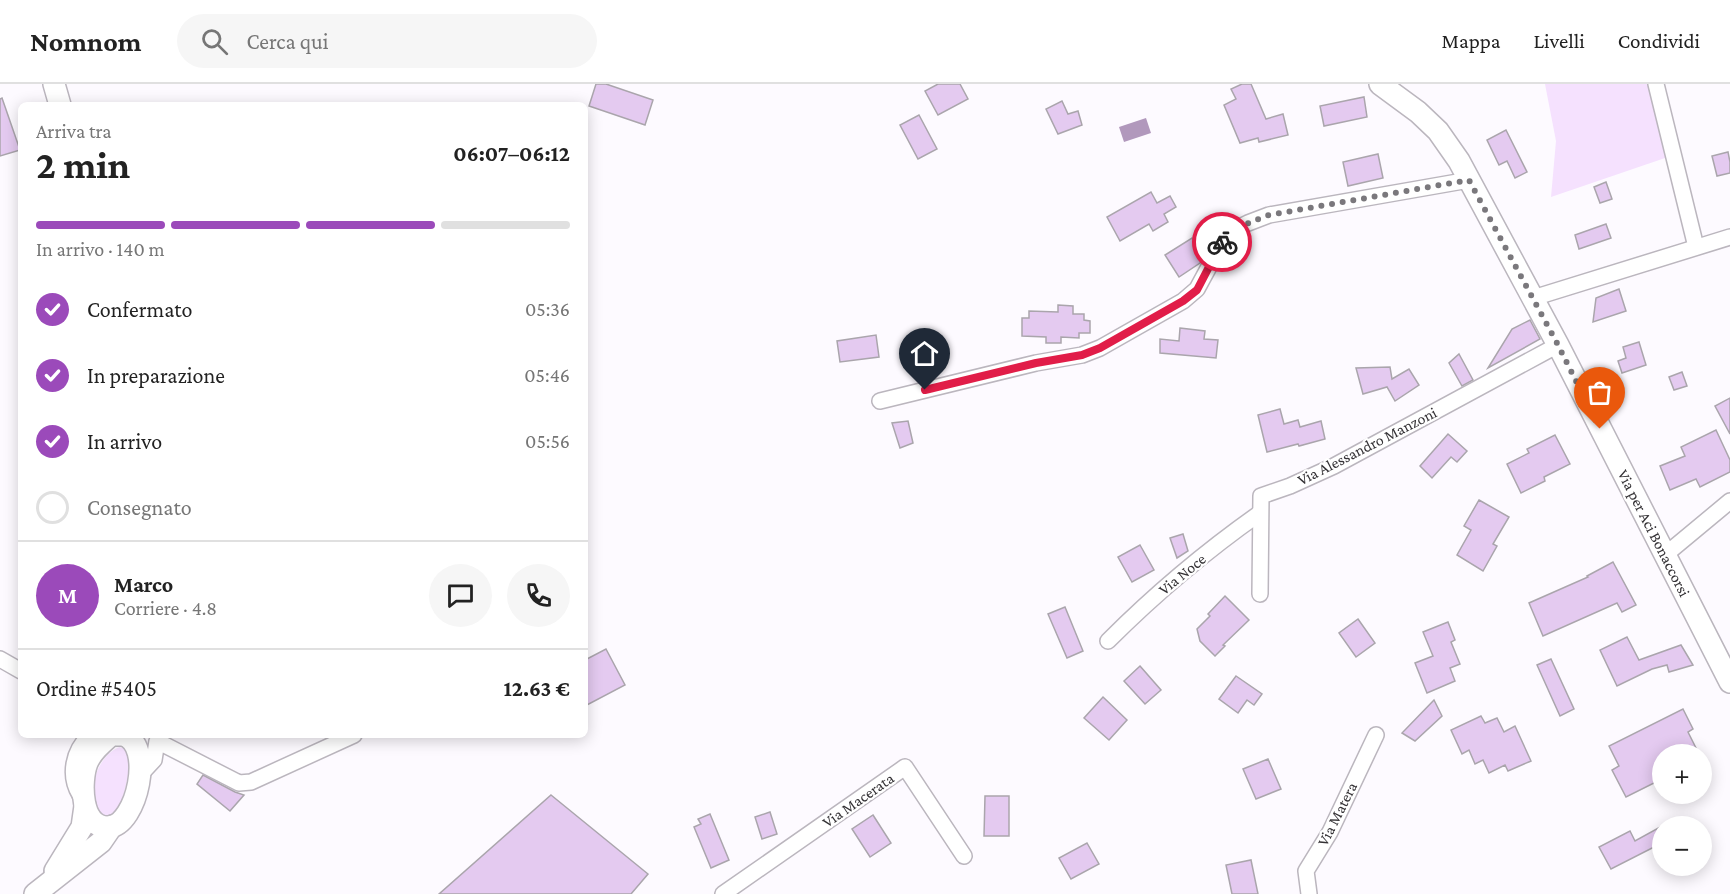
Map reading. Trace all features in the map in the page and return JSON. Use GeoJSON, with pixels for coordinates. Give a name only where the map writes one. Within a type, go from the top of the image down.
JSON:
{"type":"FeatureCollection","features":[{"type":"Feature","properties":{"kind":"main road"},"geometry":{"type":"LineString","coordinates":[[54,84],[59,102]]}},
{"type":"Feature","properties":{"kind":"main road","name":"Via per Aci Bonaccorsi"},"geometry":{"type":"LineString","coordinates":[[1380,84],[1418,112],[1438,131],[1459,161],[1558,345],[1730,682]]}},
{"type":"Feature","properties":{"kind":"main road"},"geometry":{"type":"LineString","coordinates":[[41,889],[82,827],[83,789],[87,762],[95,750],[109,738]]}},
{"type":"Feature","properties":{"kind":"main road"},"geometry":{"type":"LineString","coordinates":[[41,889],[101,843],[112,826],[128,813],[141,774],[138,742]]}},
{"type":"Feature","properties":{"kind":"main road"},"geometry":{"type":"LineString","coordinates":[[84,804],[89,816],[98,825],[112,826]]}},
{"type":"Feature","properties":{"kind":"street"},"geometry":{"type":"LineString","coordinates":[[1656,84],[1696,247]]}},
{"type":"Feature","properties":{"kind":"street"},"geometry":{"type":"LineString","coordinates":[[880,401],[1036,363],[1082,355],[1100,348],[1183,301],[1197,290],[1223,241],[1236,229],[1269,215],[1469,180]]}},
{"type":"Feature","properties":{"kind":"street"},"geometry":{"type":"LineString","coordinates":[[1533,298],[1730,237]]}},
{"type":"Feature","properties":{"kind":"street","name":"Via Alessandro Manzoni"},"geometry":{"type":"LineString","coordinates":[[1260,513],[1261,496],[1334,466],[1558,345]]}},
{"type":"Feature","properties":{"kind":"street"},"geometry":{"type":"LineString","coordinates":[[1665,555],[1730,501]]}},
{"type":"Feature","properties":{"kind":"street"},"geometry":{"type":"LineString","coordinates":[[1260,513],[1260,594]]}},
{"type":"Feature","properties":{"kind":"street","name":"Via Noce"},"geometry":{"type":"LineString","coordinates":[[1108,641],[1145,604],[1260,513]]}},
{"type":"Feature","properties":{"kind":"street"},"geometry":{"type":"LineString","coordinates":[[0,660],[18,669]]}},
{"type":"Feature","properties":{"kind":"street","name":"Via Matera"},"geometry":{"type":"LineString","coordinates":[[1308,894],[1306,871],[1330,832],[1376,735]]}},
{"type":"Feature","properties":{"kind":"street"},"geometry":{"type":"LineString","coordinates":[[84,804],[75,786],[73,774],[75,758],[87,738]]}},
{"type":"Feature","properties":{"kind":"street"},"geometry":{"type":"LineString","coordinates":[[141,774],[154,760],[157,741],[239,783],[251,782],[347,738]]}},
{"type":"Feature","properties":{"kind":"street","name":"Via Macerata"},"geometry":{"type":"LineString","coordinates":[[723,894],[905,768],[964,856]]}},
{"type":"Feature","properties":{"kind":"shaded area"},"geometry":{"type":"Polygon","coordinates":[[[1545,84],[1648,84],[1668,157],[1551,197],[1556,141],[1545,84]]]}},
{"type":"Feature","properties":{"kind":"shaded area"},"geometry":{"type":"Polygon","coordinates":[[[1146,118],[1151,133],[1124,142],[1119,127],[1146,118]]]}},
{"type":"Feature","properties":{"kind":"shaded area"},"geometry":{"type":"Polygon","coordinates":[[[120,747],[126,750],[129,758],[126,784],[121,802],[114,814],[111,817],[105,817],[98,810],[94,801],[94,779],[104,759],[111,751],[120,747]]]}},
{"type":"Feature","properties":{"kind":"building"},"geometry":{"type":"Polygon","coordinates":[[[596,84],[606,84],[653,100],[645,125],[589,106],[596,84]]]}},
{"type":"Feature","properties":{"kind":"building"},"geometry":{"type":"Polygon","coordinates":[[[938,84],[960,84],[968,99],[938,115],[925,91],[938,84]]]}},
{"type":"Feature","properties":{"kind":"building"},"geometry":{"type":"Polygon","coordinates":[[[1242,84],[1251,84],[1266,119],[1283,114],[1288,135],[1259,142],[1258,138],[1240,143],[1224,105],[1236,99],[1231,89],[1242,84]]]}},
{"type":"Feature","properties":{"kind":"building"},"geometry":{"type":"Polygon","coordinates":[[[1364,97],[1367,117],[1324,126],[1320,106],[1364,97]]]}},
{"type":"Feature","properties":{"kind":"building"},"geometry":{"type":"Polygon","coordinates":[[[2,98],[18,144],[18,151],[0,156],[0,99],[2,98]]]}},
{"type":"Feature","properties":{"kind":"building"},"geometry":{"type":"Polygon","coordinates":[[[1062,101],[1068,114],[1078,111],[1082,125],[1058,134],[1046,109],[1062,101]]]}},
{"type":"Feature","properties":{"kind":"building"},"geometry":{"type":"Polygon","coordinates":[[[919,115],[937,149],[918,159],[900,125],[919,115]]]}},
{"type":"Feature","properties":{"kind":"building"},"geometry":{"type":"Polygon","coordinates":[[[1506,130],[1527,172],[1515,178],[1507,161],[1499,165],[1487,140],[1506,130]]]}},
{"type":"Feature","properties":{"kind":"building"},"geometry":{"type":"Polygon","coordinates":[[[1728,152],[1730,173],[1717,176],[1712,156],[1728,152]]]}},
{"type":"Feature","properties":{"kind":"building"},"geometry":{"type":"Polygon","coordinates":[[[1378,154],[1383,178],[1348,186],[1343,162],[1378,154]]]}},
{"type":"Feature","properties":{"kind":"building"},"geometry":{"type":"Polygon","coordinates":[[[1606,182],[1612,199],[1600,203],[1594,187],[1606,182]]]}},
{"type":"Feature","properties":{"kind":"building"},"geometry":{"type":"Polygon","coordinates":[[[1151,192],[1157,203],[1170,196],[1176,207],[1164,214],[1168,222],[1153,231],[1149,224],[1120,241],[1107,217],[1151,192]]]}},
{"type":"Feature","properties":{"kind":"building"},"geometry":{"type":"Polygon","coordinates":[[[1606,224],[1611,238],[1579,249],[1575,235],[1606,224]]]}},
{"type":"Feature","properties":{"kind":"building"},"geometry":{"type":"Polygon","coordinates":[[[1192,238],[1203,257],[1200,263],[1179,277],[1165,255],[1192,238]]]}},
{"type":"Feature","properties":{"kind":"building"},"geometry":{"type":"Polygon","coordinates":[[[1619,289],[1626,311],[1593,322],[1596,298],[1619,289]]]}},
{"type":"Feature","properties":{"kind":"building"},"geometry":{"type":"Polygon","coordinates":[[[1058,305],[1073,306],[1073,314],[1084,314],[1084,320],[1090,321],[1090,333],[1079,333],[1079,338],[1061,337],[1061,343],[1046,343],[1046,337],[1022,336],[1022,318],[1029,318],[1029,311],[1058,312],[1058,305]]]}},
{"type":"Feature","properties":{"kind":"building"},"geometry":{"type":"Polygon","coordinates":[[[1530,320],[1540,339],[1488,368],[1512,329],[1530,320]]]}},
{"type":"Feature","properties":{"kind":"building"},"geometry":{"type":"Polygon","coordinates":[[[1180,328],[1205,331],[1204,339],[1218,340],[1216,358],[1160,353],[1160,339],[1179,341],[1180,328]]]}},
{"type":"Feature","properties":{"kind":"building"},"geometry":{"type":"Polygon","coordinates":[[[876,335],[879,357],[840,362],[837,341],[876,335]]]}},
{"type":"Feature","properties":{"kind":"building"},"geometry":{"type":"Polygon","coordinates":[[[1639,342],[1646,365],[1622,373],[1618,361],[1626,358],[1623,347],[1639,342]]]}},
{"type":"Feature","properties":{"kind":"building"},"geometry":{"type":"Polygon","coordinates":[[[1459,354],[1473,380],[1462,386],[1449,363],[1459,354]]]}},
{"type":"Feature","properties":{"kind":"building"},"geometry":{"type":"Polygon","coordinates":[[[1390,367],[1392,379],[1409,369],[1419,385],[1395,401],[1387,387],[1363,394],[1356,368],[1390,367]]]}},
{"type":"Feature","properties":{"kind":"building"},"geometry":{"type":"Polygon","coordinates":[[[1682,372],[1687,386],[1674,390],[1669,377],[1682,372]]]}},
{"type":"Feature","properties":{"kind":"building"},"geometry":{"type":"Polygon","coordinates":[[[1730,398],[1730,434],[1715,406],[1730,398]]]}},
{"type":"Feature","properties":{"kind":"building"},"geometry":{"type":"Polygon","coordinates":[[[1280,409],[1284,424],[1298,420],[1300,427],[1321,421],[1325,439],[1267,452],[1258,415],[1280,409]]]}},
{"type":"Feature","properties":{"kind":"building"},"geometry":{"type":"Polygon","coordinates":[[[908,421],[913,443],[900,448],[892,423],[908,421]]]}},
{"type":"Feature","properties":{"kind":"building"},"geometry":{"type":"Polygon","coordinates":[[[1716,430],[1730,460],[1730,472],[1700,487],[1696,479],[1670,490],[1660,466],[1685,456],[1681,447],[1716,430]]]}},
{"type":"Feature","properties":{"kind":"building"},"geometry":{"type":"Polygon","coordinates":[[[1448,434],[1467,451],[1457,462],[1451,457],[1432,478],[1420,466],[1448,434]]]}},
{"type":"Feature","properties":{"kind":"building"},"geometry":{"type":"Polygon","coordinates":[[[1555,435],[1570,464],[1544,477],[1545,481],[1521,493],[1507,464],[1529,453],[1527,449],[1555,435]]]}},
{"type":"Feature","properties":{"kind":"building"},"geometry":{"type":"Polygon","coordinates":[[[1479,500],[1509,517],[1493,544],[1497,546],[1483,571],[1457,555],[1471,530],[1464,526],[1479,500]]]}},
{"type":"Feature","properties":{"kind":"building"},"geometry":{"type":"Polygon","coordinates":[[[1183,534],[1188,551],[1177,558],[1170,538],[1183,534]]]}},
{"type":"Feature","properties":{"kind":"building"},"geometry":{"type":"Polygon","coordinates":[[[1140,545],[1154,570],[1132,582],[1118,557],[1140,545]]]}},
{"type":"Feature","properties":{"kind":"building"},"geometry":{"type":"Polygon","coordinates":[[[1613,562],[1636,605],[1622,612],[1617,603],[1543,636],[1529,603],[1588,577],[1613,562]]]}},
{"type":"Feature","properties":{"kind":"building"},"geometry":{"type":"Polygon","coordinates":[[[1225,596],[1249,620],[1215,656],[1200,641],[1197,629],[1225,596]]]}},
{"type":"Feature","properties":{"kind":"building"},"geometry":{"type":"Polygon","coordinates":[[[1065,607],[1083,651],[1067,658],[1048,614],[1065,607]]]}},
{"type":"Feature","properties":{"kind":"building"},"geometry":{"type":"Polygon","coordinates":[[[1358,619],[1375,643],[1356,657],[1339,633],[1358,619]]]}},
{"type":"Feature","properties":{"kind":"building"},"geometry":{"type":"Polygon","coordinates":[[[1448,622],[1455,640],[1451,642],[1460,664],[1450,668],[1455,681],[1427,693],[1415,663],[1433,656],[1423,632],[1448,622]]]}},
{"type":"Feature","properties":{"kind":"building"},"geometry":{"type":"Polygon","coordinates":[[[1627,637],[1639,660],[1681,645],[1693,665],[1669,672],[1667,665],[1652,669],[1617,686],[1600,650],[1627,637]]]}},
{"type":"Feature","properties":{"kind":"building"},"geometry":{"type":"Polygon","coordinates":[[[606,649],[625,685],[588,704],[588,658],[606,649]]]}},
{"type":"Feature","properties":{"kind":"building"},"geometry":{"type":"Polygon","coordinates":[[[1551,659],[1574,709],[1560,716],[1537,665],[1551,659]]]}},
{"type":"Feature","properties":{"kind":"building"},"geometry":{"type":"Polygon","coordinates":[[[1140,666],[1161,690],[1145,704],[1124,681],[1140,666]]]}},
{"type":"Feature","properties":{"kind":"building"},"geometry":{"type":"Polygon","coordinates":[[[1236,676],[1262,694],[1254,705],[1247,700],[1238,713],[1219,699],[1236,676]]]}},
{"type":"Feature","properties":{"kind":"building"},"geometry":{"type":"Polygon","coordinates":[[[1103,697],[1127,720],[1109,740],[1084,718],[1103,697]]]}},
{"type":"Feature","properties":{"kind":"building"},"geometry":{"type":"Polygon","coordinates":[[[1434,700],[1442,716],[1415,741],[1402,733],[1434,700]]]}},
{"type":"Feature","properties":{"kind":"building"},"geometry":{"type":"Polygon","coordinates":[[[1683,709],[1693,729],[1688,732],[1694,744],[1652,744],[1652,784],[1626,797],[1612,770],[1619,766],[1609,746],[1683,709]]]}},
{"type":"Feature","properties":{"kind":"building"},"geometry":{"type":"Polygon","coordinates":[[[1481,716],[1485,723],[1497,718],[1504,732],[1515,726],[1531,761],[1508,771],[1505,765],[1489,773],[1483,760],[1475,764],[1469,750],[1462,754],[1451,730],[1481,716]]]}},
{"type":"Feature","properties":{"kind":"building"},"geometry":{"type":"Polygon","coordinates":[[[1268,759],[1281,789],[1256,799],[1243,769],[1268,759]]]}},
{"type":"Feature","properties":{"kind":"building"},"geometry":{"type":"Polygon","coordinates":[[[203,775],[244,795],[230,811],[197,784],[203,775]]]}},
{"type":"Feature","properties":{"kind":"building"},"geometry":{"type":"Polygon","coordinates":[[[551,795],[648,874],[631,894],[439,894],[551,795]]]}},
{"type":"Feature","properties":{"kind":"building"},"geometry":{"type":"Polygon","coordinates":[[[985,796],[1009,796],[1009,836],[984,836],[985,796]]]}},
{"type":"Feature","properties":{"kind":"building"},"geometry":{"type":"Polygon","coordinates":[[[770,812],[777,834],[762,839],[755,817],[770,812]]]}},
{"type":"Feature","properties":{"kind":"building"},"geometry":{"type":"Polygon","coordinates":[[[710,814],[729,860],[711,868],[694,827],[701,824],[698,819],[710,814]]]}},
{"type":"Feature","properties":{"kind":"building"},"geometry":{"type":"Polygon","coordinates":[[[873,815],[891,843],[870,857],[852,829],[873,815]]]}},
{"type":"Feature","properties":{"kind":"building"},"geometry":{"type":"Polygon","coordinates":[[[1630,831],[1635,841],[1652,832],[1652,848],[1611,869],[1599,847],[1630,831]]]}},
{"type":"Feature","properties":{"kind":"building"},"geometry":{"type":"Polygon","coordinates":[[[1087,843],[1099,864],[1071,879],[1059,858],[1087,843]]]}},
{"type":"Feature","properties":{"kind":"building"},"geometry":{"type":"Polygon","coordinates":[[[1251,860],[1258,894],[1232,894],[1226,865],[1251,860]]]}},
{"type":"Feature","properties":{"kind":"way so far"},"geometry":{"type":"LineString","coordinates":[[1222,242],[1236,229],[1269,215],[1469,180],[1558,345],[1600,429]]}},
{"type":"Feature","properties":{"kind":"route"},"geometry":{"type":"LineString","coordinates":[[925,390],[1036,363],[1082,355],[1100,348],[1153,319],[1197,290],[1222,242]]}}]}
